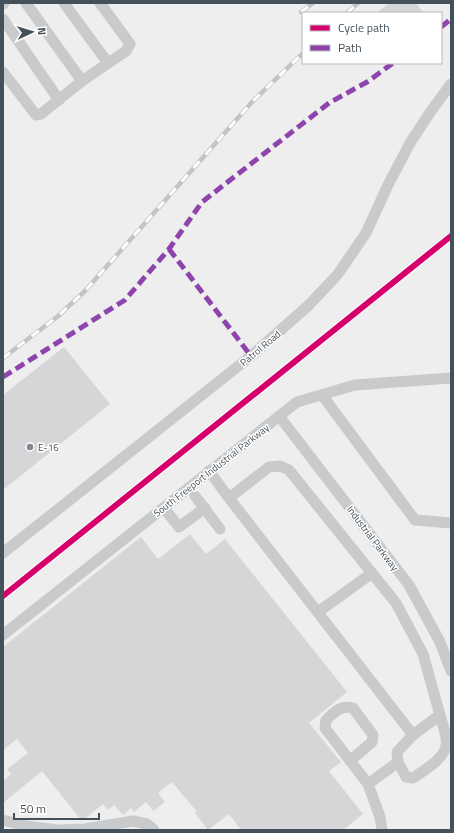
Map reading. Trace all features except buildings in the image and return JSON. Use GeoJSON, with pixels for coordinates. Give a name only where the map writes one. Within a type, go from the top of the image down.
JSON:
{"type":"FeatureCollection","features":[{"type":"Feature","properties":{"kind":"lane"},"geometry":{"type":"LineString","coordinates":[[26,3],[82,81]]}},
{"type":"Feature","properties":{"kind":"lane"},"geometry":{"type":"LineString","coordinates":[[64,3],[108,64]]}},
{"type":"Feature","properties":{"kind":"lane"},"geometry":{"type":"LineString","coordinates":[[3,72],[36,115],[41,114],[82,81],[126,51],[130,44],[100,3]]}},
{"type":"Feature","properties":{"kind":"lane"},"geometry":{"type":"LineString","coordinates":[[3,19],[59,100]]}},
{"type":"Feature","properties":{"kind":"lane","name":"Patrol Road"},"geometry":{"type":"LineString","coordinates":[[3,553],[251,356],[309,305],[338,274],[366,233],[388,185],[410,143],[451,84]]}},
{"type":"Feature","properties":{"kind":"lane","name":"South Freeport Industrial Parkway"},"geometry":{"type":"LineString","coordinates":[[3,636],[297,402],[355,385],[451,378]]}},
{"type":"Feature","properties":{"kind":"lane"},"geometry":{"type":"LineString","coordinates":[[322,394],[416,520],[451,523]]}},
{"type":"Feature","properties":{"kind":"lane","name":"Industrial Parkway"},"geometry":{"type":"LineString","coordinates":[[279,416],[409,585],[440,642],[451,670]]}},
{"type":"Feature","properties":{"kind":"lane"},"geometry":{"type":"LineString","coordinates":[[229,498],[269,467],[280,466],[290,470],[396,603],[423,654],[440,715],[446,747],[438,760],[413,778],[406,777],[398,762],[397,752],[413,735],[440,715]]}},
{"type":"Feature","properties":{"kind":"lane"},"geometry":{"type":"LineString","coordinates":[[209,471],[413,735]]}},
{"type":"Feature","properties":{"kind":"lane"},"geometry":{"type":"LineString","coordinates":[[195,496],[220,529]]}},
{"type":"Feature","properties":{"kind":"lane"},"geometry":{"type":"LineString","coordinates":[[164,508],[180,527],[204,508]]}},
{"type":"Feature","properties":{"kind":"lane"},"geometry":{"type":"LineString","coordinates":[[318,612],[372,573]]}},
{"type":"Feature","properties":{"kind":"lane"},"geometry":{"type":"LineString","coordinates":[[350,761],[372,742],[373,734],[352,708],[346,706],[339,709],[326,720],[324,728],[368,784],[380,816],[382,830]]}},
{"type":"Feature","properties":{"kind":"lane"},"geometry":{"type":"LineString","coordinates":[[368,784],[398,762]]}},
{"type":"Feature","properties":{"kind":"lane"},"geometry":{"type":"LineString","coordinates":[[3,820],[26,826],[57,830],[85,829],[133,821],[146,824],[154,830]]}},
{"type":"Feature","properties":{"kind":"railway"},"geometry":{"type":"LineString","coordinates":[[301,12],[313,3]]}},
{"type":"Feature","properties":{"kind":"railway"},"geometry":{"type":"LineString","coordinates":[[348,12],[358,3]]}},
{"type":"Feature","properties":{"kind":"railway"},"geometry":{"type":"LineString","coordinates":[[3,358],[57,317],[85,291],[252,102],[302,54]]}},
{"type":"Feature","properties":{"kind":"marked path"},"geometry":{"type":"LineString","coordinates":[[442,26],[451,19]]}},
{"type":"Feature","properties":{"kind":"marked path"},"geometry":{"type":"LineString","coordinates":[[3,377],[125,300],[169,249],[202,202],[329,103],[367,82],[392,64]]}},
{"type":"Feature","properties":{"kind":"marked path"},"geometry":{"type":"LineString","coordinates":[[169,249],[251,356]]}},
{"type":"Feature","properties":{"kind":"cycle path"},"geometry":{"type":"LineString","coordinates":[[3,596],[451,236]]}},
{"type":"Feature","properties":{"kind":"place","name":"E-16"},"geometry":{"type":"Point","coordinates":[30,447]}}]}
